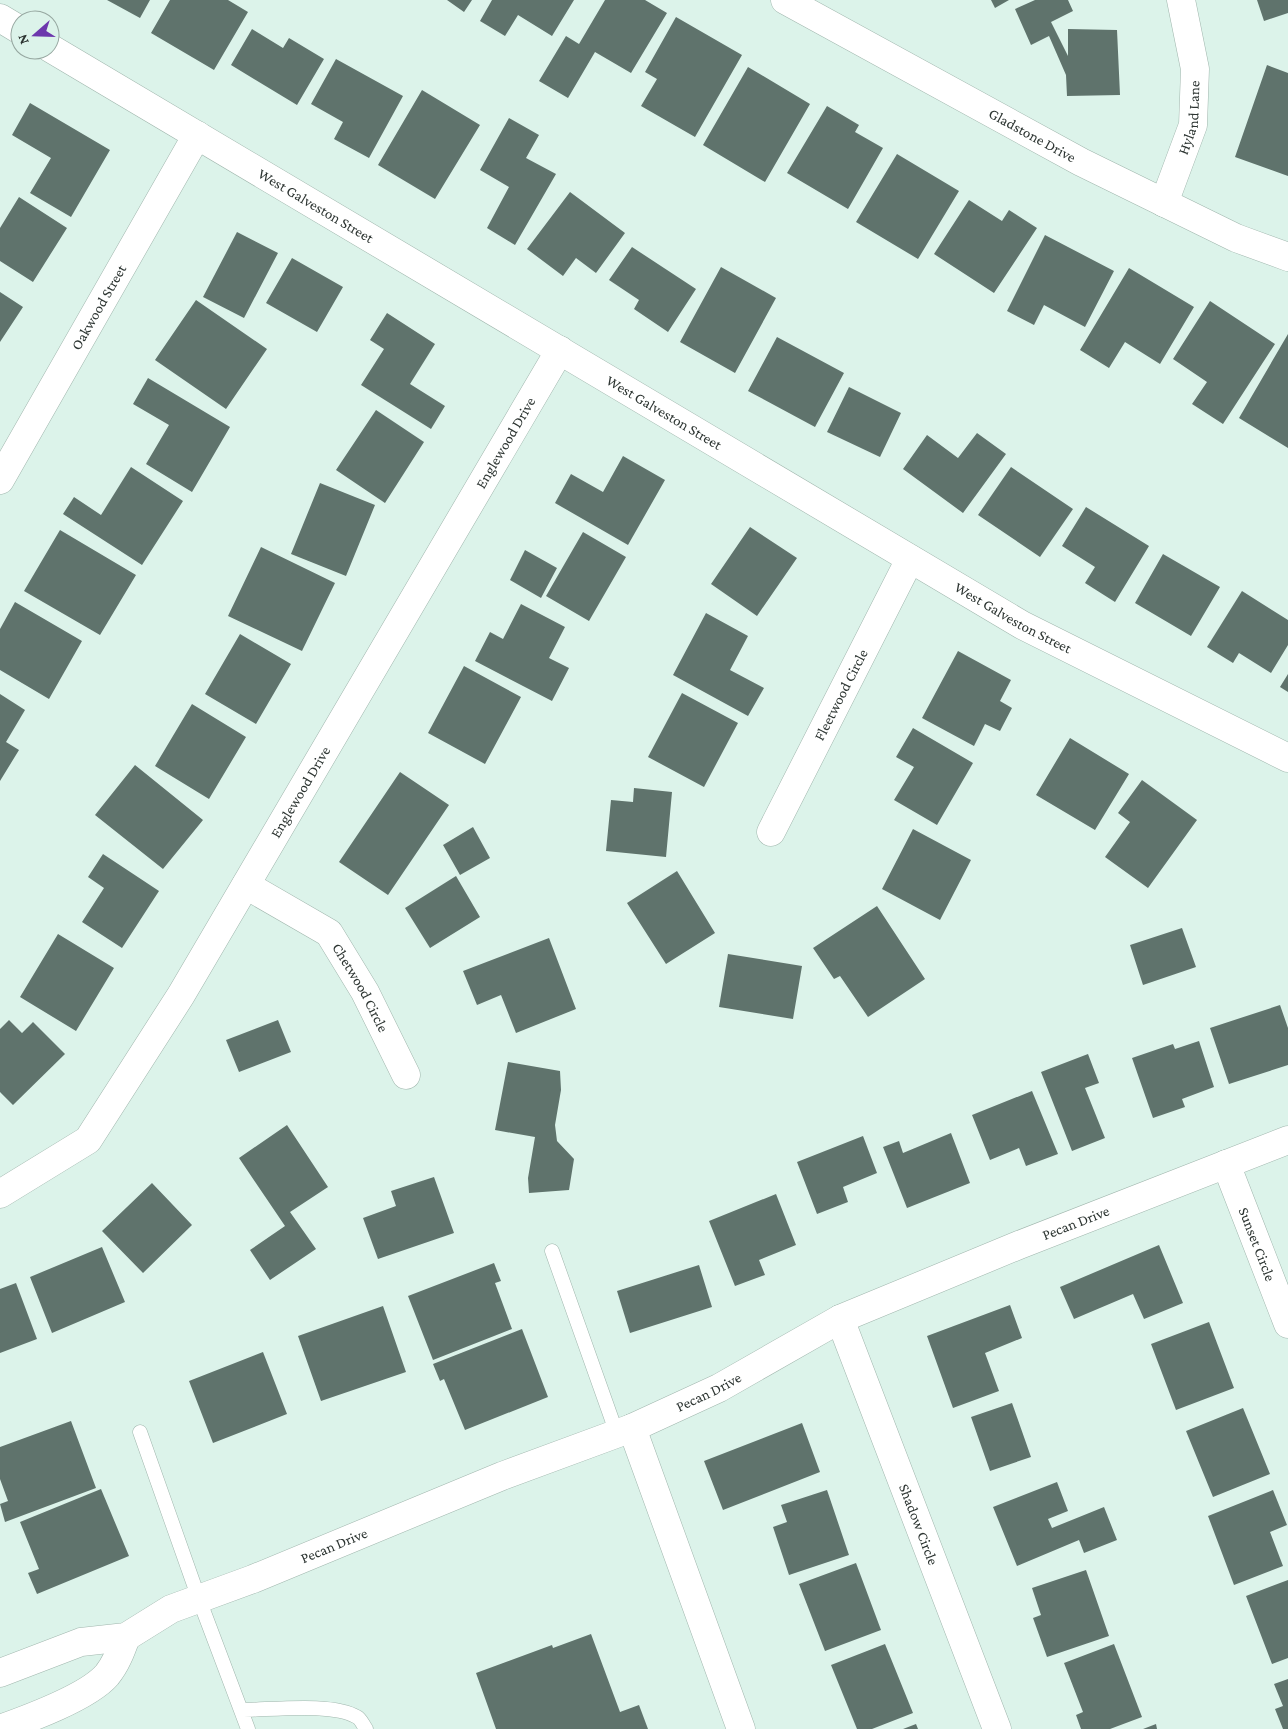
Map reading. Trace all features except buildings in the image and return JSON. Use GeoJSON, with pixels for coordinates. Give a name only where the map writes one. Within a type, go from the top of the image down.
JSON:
{"type":"FeatureCollection","features":[{"type":"Feature","properties":{"kind":"street","name":"Gladstone Drive"},"geometry":{"type":"LineString","coordinates":[[785,0],[1081,162],[1236,238],[1288,257]]}},
{"type":"Feature","properties":{"kind":"street","name":"Hyland Lane"},"geometry":{"type":"LineString","coordinates":[[1164,203],[1193,125],[1195,69],[1181,0]]}},
{"type":"Feature","properties":{"kind":"street","name":"West Galveston Street"},"geometry":{"type":"LineString","coordinates":[[60,54],[1022,625],[1288,758]]}},
{"type":"Feature","properties":{"kind":"street","name":"Oakwood Street"},"geometry":{"type":"LineString","coordinates":[[0,480],[197,135]]}},
{"type":"Feature","properties":{"kind":"street","name":"Englewood Drive"},"geometry":{"type":"LineString","coordinates":[[0,1194],[88,1140],[181,995],[560,350]]}},
{"type":"Feature","properties":{"kind":"street","name":"Fleetwood Circle"},"geometry":{"type":"LineString","coordinates":[[770,832],[910,559]]}},
{"type":"Feature","properties":{"kind":"street","name":"Chetwood Circle"},"geometry":{"type":"LineString","coordinates":[[246,884],[329,933],[365,992],[406,1075]]}},
{"type":"Feature","properties":{"kind":"street","name":"Pecan Drive"},"geometry":{"type":"LineString","coordinates":[[0,1673],[81,1642],[126,1637],[171,1609],[253,1579],[502,1476],[624,1431],[719,1388],[840,1319],[1018,1245],[1288,1140]]}},
{"type":"Feature","properties":{"kind":"street","name":"Sunset Circle"},"geometry":{"type":"LineString","coordinates":[[1226,1164],[1288,1324]]}},
{"type":"Feature","properties":{"kind":"street","name":"Shadow Circle"},"geometry":{"type":"LineString","coordinates":[[840,1319],[997,1729]]}},
{"type":"Feature","properties":{"kind":"street"},"geometry":{"type":"LineString","coordinates":[[624,1431],[741,1729]]}},
{"type":"Feature","properties":{"kind":"street"},"geometry":{"type":"LineString","coordinates":[[0,1729],[84,1693],[106,1676],[120,1655],[126,1637]]}},
{"type":"Feature","properties":{"kind":"lane"},"geometry":{"type":"LineString","coordinates":[[552,1251],[624,1431]]}},
{"type":"Feature","properties":{"kind":"lane"},"geometry":{"type":"LineString","coordinates":[[140,1432],[198,1599],[248,1729]]}},
{"type":"Feature","properties":{"kind":"lane"},"geometry":{"type":"LineString","coordinates":[[241,1710],[319,1708],[344,1711],[358,1717],[366,1729]]}}]}
